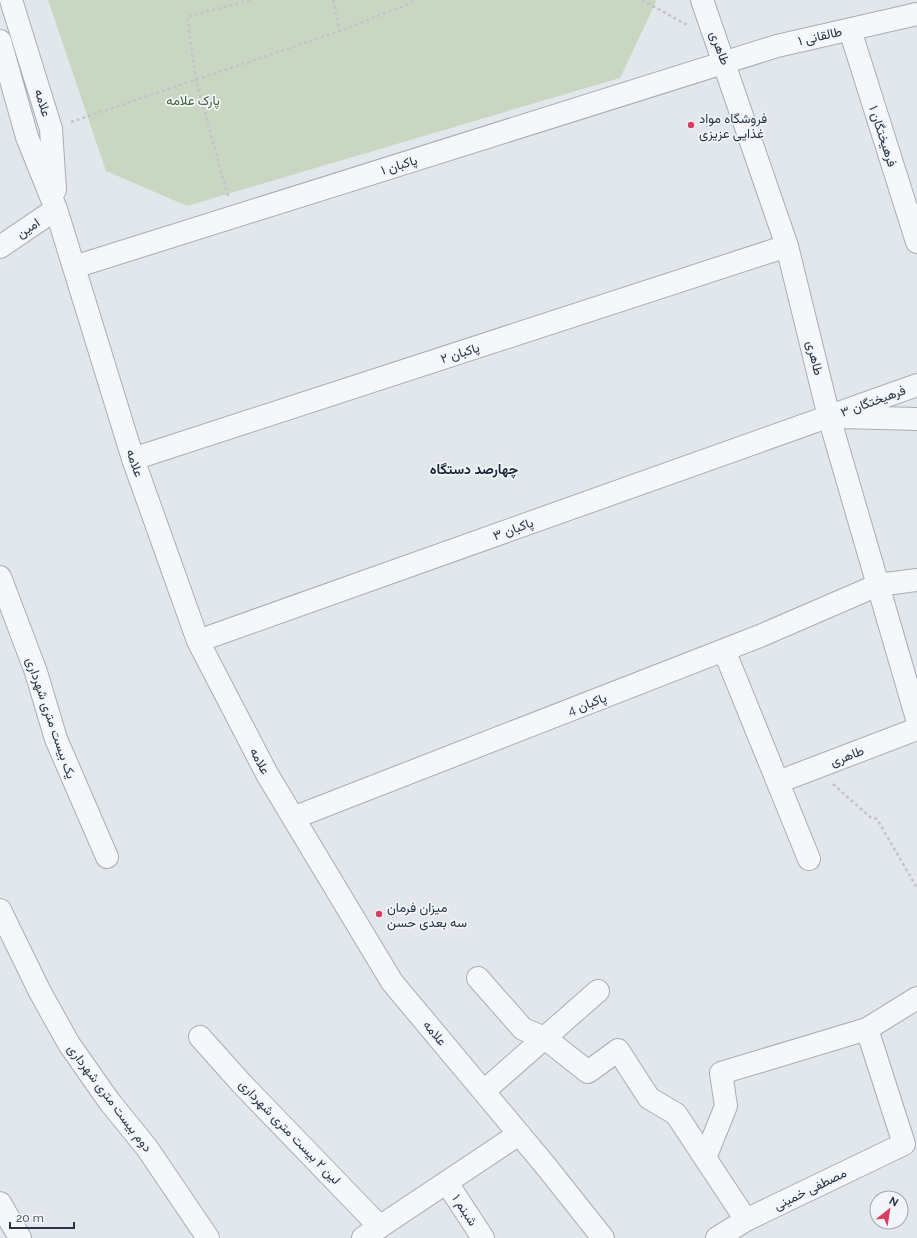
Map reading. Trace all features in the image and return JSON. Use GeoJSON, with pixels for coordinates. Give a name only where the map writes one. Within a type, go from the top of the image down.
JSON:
{"type":"FeatureCollection","features":[{"type":"Feature","properties":{"kind":"street","name":"علامه"},"geometry":{"type":"LineString","coordinates":[[11,0],[51,129],[56,209]]}},
{"type":"Feature","properties":{"kind":"street","name":"طاهری"},"geometry":{"type":"LineString","coordinates":[[702,0],[787,246],[829,417],[917,719]]}},
{"type":"Feature","properties":{"kind":"street","name":"طالقانی ۱"},"geometry":{"type":"LineString","coordinates":[[725,63],[777,46],[917,14]]}},
{"type":"Feature","properties":{"kind":"street","name":"فرهیختگان ۱"},"geometry":{"type":"LineString","coordinates":[[850,30],[917,242]]}},
{"type":"Feature","properties":{"kind":"street","name":"علامه"},"geometry":{"type":"LineString","coordinates":[[0,41],[27,137],[56,209],[133,459],[198,641],[267,774],[392,982],[520,1134],[603,1238]]}},
{"type":"Feature","properties":{"kind":"street","name":"پاکبان ۱"},"geometry":{"type":"LineString","coordinates":[[74,267],[725,63]]}},
{"type":"Feature","properties":{"kind":"street","name":"امین"},"geometry":{"type":"LineString","coordinates":[[0,246],[56,209]]}},
{"type":"Feature","properties":{"kind":"street","name":"پاکبان ۲"},"geometry":{"type":"LineString","coordinates":[[133,459],[787,246]]}},
{"type":"Feature","properties":{"kind":"street","name":"فرهیختگان ۳"},"geometry":{"type":"LineString","coordinates":[[829,417],[917,386]]}},
{"type":"Feature","properties":{"kind":"street"},"geometry":{"type":"LineString","coordinates":[[829,417],[917,419]]}},
{"type":"Feature","properties":{"kind":"street","name":"پاکبان ۳"},"geometry":{"type":"LineString","coordinates":[[198,641],[829,417]]}},
{"type":"Feature","properties":{"kind":"street","name":"یک بیست متری شهرداری"},"geometry":{"type":"LineString","coordinates":[[0,577],[36,672],[56,739],[107,857]]}},
{"type":"Feature","properties":{"kind":"street","name":"پاکبان 4"},"geometry":{"type":"LineString","coordinates":[[293,818],[724,650],[878,585],[917,580]]}},
{"type":"Feature","properties":{"kind":"street"},"geometry":{"type":"LineString","coordinates":[[724,650],[809,859]]}},
{"type":"Feature","properties":{"kind":"street","name":"طاهری"},"geometry":{"type":"LineString","coordinates":[[778,782],[917,729]]}},
{"type":"Feature","properties":{"kind":"street","name":"دوم بیست متری شهرداری"},"geometry":{"type":"LineString","coordinates":[[0,910],[40,992],[69,1044],[110,1102],[147,1148],[208,1238]]}},
{"type":"Feature","properties":{"kind":"street"},"geometry":{"type":"LineString","coordinates":[[478,978],[523,1029],[545,1038],[588,1072],[618,1050],[650,1098],[676,1114],[746,1220]]}},
{"type":"Feature","properties":{"kind":"street"},"geometry":{"type":"LineString","coordinates":[[484,1091],[598,991]]}},
{"type":"Feature","properties":{"kind":"street"},"geometry":{"type":"LineString","coordinates":[[705,1158],[726,1106],[721,1073],[867,1029],[917,998]]}},
{"type":"Feature","properties":{"kind":"street","name":"مصطفی خمینی"},"geometry":{"type":"LineString","coordinates":[[717,1238],[746,1220],[904,1144],[867,1029]]}},
{"type":"Feature","properties":{"kind":"street","name":"لین ۲ بیست متری شهرداری"},"geometry":{"type":"LineString","coordinates":[[200,1037],[372,1232]]}},
{"type":"Feature","properties":{"kind":"street"},"geometry":{"type":"LineString","coordinates":[[372,1232],[520,1134]]}},
{"type":"Feature","properties":{"kind":"street","name":"شبنم ۱"},"geometry":{"type":"LineString","coordinates":[[447,1183],[482,1238]]}},
{"type":"Feature","properties":{"kind":"street"},"geometry":{"type":"LineString","coordinates":[[0,1203],[20,1238]]}},
{"type":"Feature","properties":{"kind":"path"},"geometry":{"type":"LineString","coordinates":[[233,217],[196,80],[187,17],[250,0]]}},
{"type":"Feature","properties":{"kind":"path"},"geometry":{"type":"LineString","coordinates":[[333,0],[340,31]]}},
{"type":"Feature","properties":{"kind":"path"},"geometry":{"type":"LineString","coordinates":[[51,129],[340,31],[411,3],[413,0]]}},
{"type":"Feature","properties":{"kind":"path"},"geometry":{"type":"LineString","coordinates":[[642,0],[717,42]]}},
{"type":"Feature","properties":{"kind":"path"},"geometry":{"type":"LineString","coordinates":[[814,768],[870,817],[877,819],[917,888]]}},
{"type":"Feature","properties":{"kind":"green space","name":"پارک علامه"},"geometry":{"type":"Polygon","coordinates":[[[48,0],[655,0],[656,2],[620,78],[187,206],[106,171],[48,0]]]}},
{"type":"Feature","properties":{"kind":"place","name":"فروشگاه مواد غذایی عزیزی"},"geometry":{"type":"Point","coordinates":[691,125]}},
{"type":"Feature","properties":{"kind":"place","name":"میزان فرمان سه بعدی حسن"},"geometry":{"type":"Point","coordinates":[379,914]}},
{"type":"Feature","properties":{"kind":"district","name":"چهارصد دستگاه"},"geometry":{"type":"Point","coordinates":[474,469]}}]}
